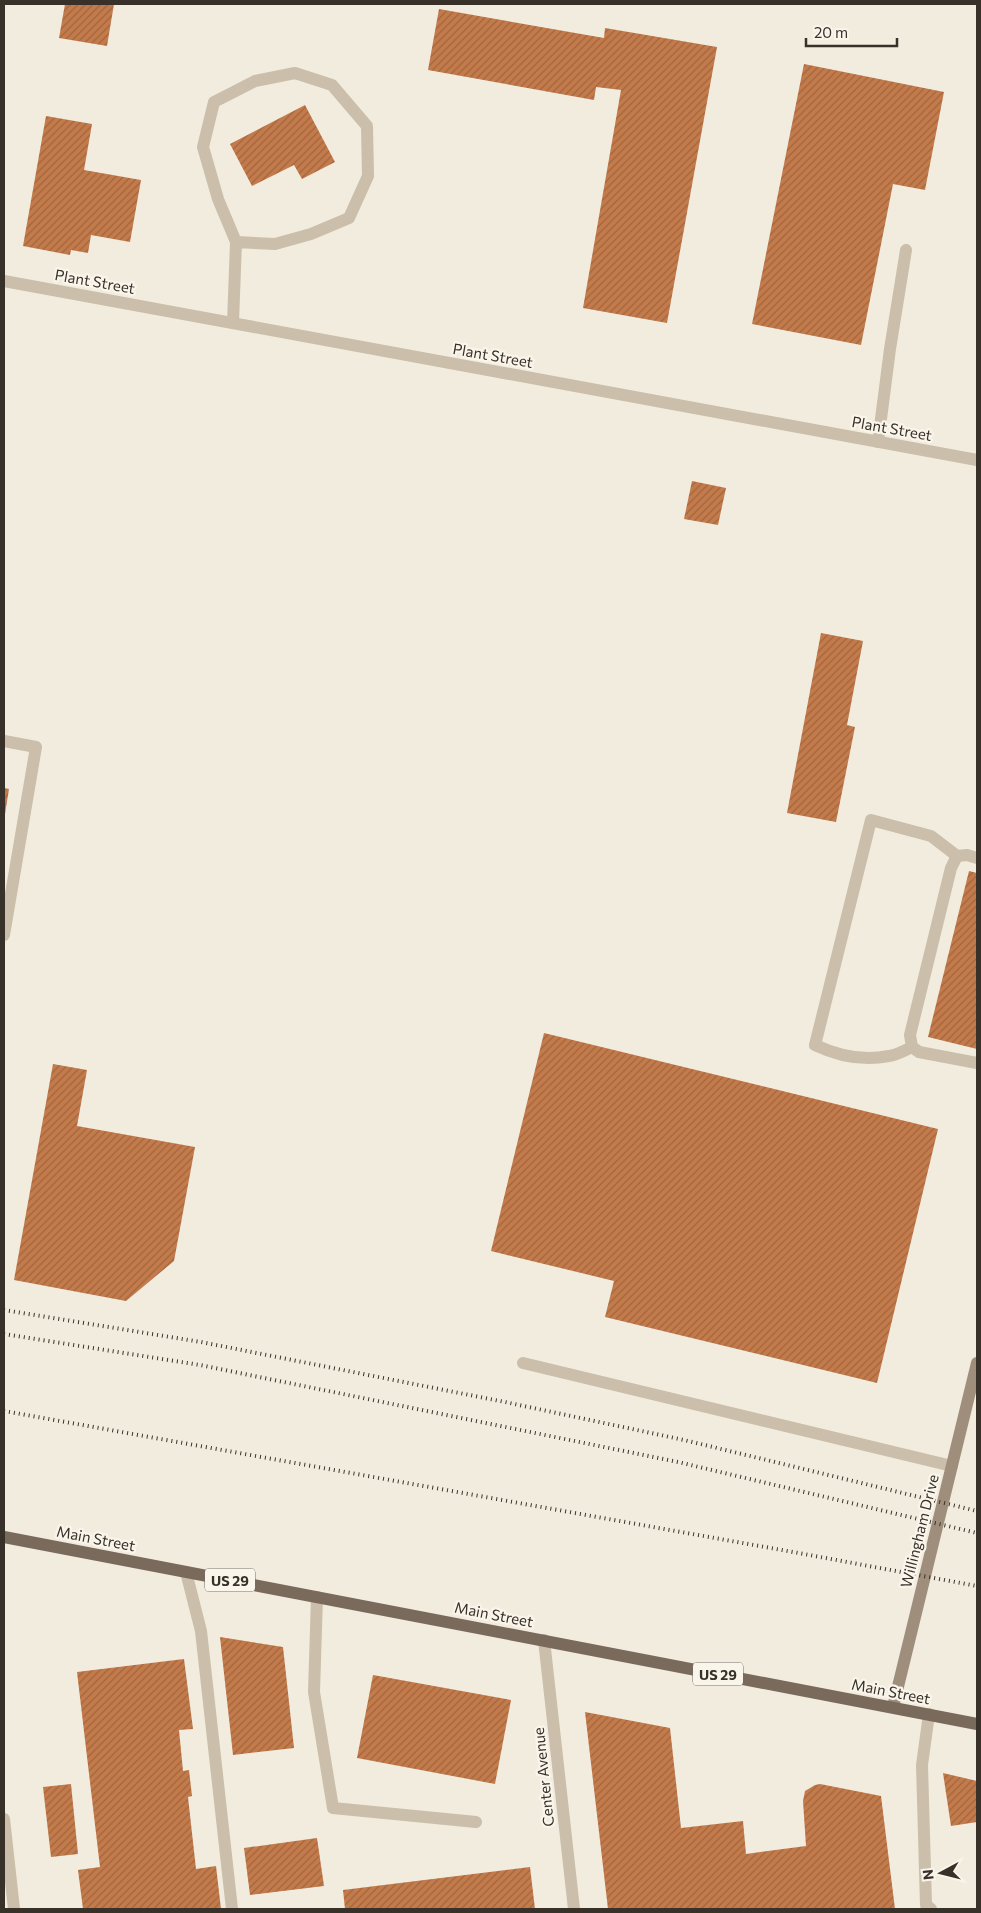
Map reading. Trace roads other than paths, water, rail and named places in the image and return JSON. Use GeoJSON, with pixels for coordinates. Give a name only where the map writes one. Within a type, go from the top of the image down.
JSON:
{"type":"FeatureCollection","features":[{"type":"Feature","properties":{"kind":"main road","name":"Main Street"},"geometry":{"type":"LineString","coordinates":[[4,1537],[977,1724]]}},
{"type":"Feature","properties":{"kind":"street"},"geometry":{"type":"LineString","coordinates":[[233,323],[236,242],[218,199],[203,147],[214,102],[255,81],[295,74],[332,85],[367,126],[368,176],[349,218],[311,234],[275,244],[236,242]]}},
{"type":"Feature","properties":{"kind":"street"},"geometry":{"type":"LineString","coordinates":[[878,442],[890,349],[906,250]]}},
{"type":"Feature","properties":{"kind":"street","name":"Plant Street"},"geometry":{"type":"LineString","coordinates":[[4,281],[977,460]]}},
{"type":"Feature","properties":{"kind":"street"},"geometry":{"type":"LineString","coordinates":[[4,741],[36,747],[4,935]]}},
{"type":"Feature","properties":{"kind":"street"},"geometry":{"type":"LineString","coordinates":[[912,1047],[890,1056],[854,1058],[825,1050],[815,1045],[871,820],[931,836],[957,856],[966,855],[977,858]]}},
{"type":"Feature","properties":{"kind":"street"},"geometry":{"type":"LineString","coordinates":[[957,856],[951,868],[910,1035],[912,1047],[919,1052],[977,1063]]}},
{"type":"Feature","properties":{"kind":"street"},"geometry":{"type":"LineString","coordinates":[[523,1363],[952,1466]]}},
{"type":"Feature","properties":{"kind":"street","name":"Willingham Drive"},"geometry":{"type":"LineString","coordinates":[[893,1707],[952,1466],[976,1377],[977,1363]]}},
{"type":"Feature","properties":{"kind":"street"},"geometry":{"type":"LineString","coordinates":[[186,1572],[201,1631],[232,1909]]}},
{"type":"Feature","properties":{"kind":"street"},"geometry":{"type":"LineString","coordinates":[[317,1597],[314,1692],[333,1808],[476,1822]]}},
{"type":"Feature","properties":{"kind":"street","name":"Center Avenue"},"geometry":{"type":"LineString","coordinates":[[544,1640],[574,1909]]}},
{"type":"Feature","properties":{"kind":"street"},"geometry":{"type":"LineString","coordinates":[[929,1714],[922,1765],[926,1906],[931,1909]]}},
{"type":"Feature","properties":{"kind":"street"},"geometry":{"type":"LineString","coordinates":[[4,1819],[14,1909]]}},
{"type":"Feature","properties":{"kind":"railway"},"geometry":{"type":"LineString","coordinates":[[4,1310],[201,1342],[505,1402],[684,1440],[977,1511]]}},
{"type":"Feature","properties":{"kind":"railway"},"geometry":{"type":"LineString","coordinates":[[4,1334],[200,1365],[678,1462],[977,1533]]}},
{"type":"Feature","properties":{"kind":"railway"},"geometry":{"type":"LineString","coordinates":[[4,1411],[977,1586]]}}]}
